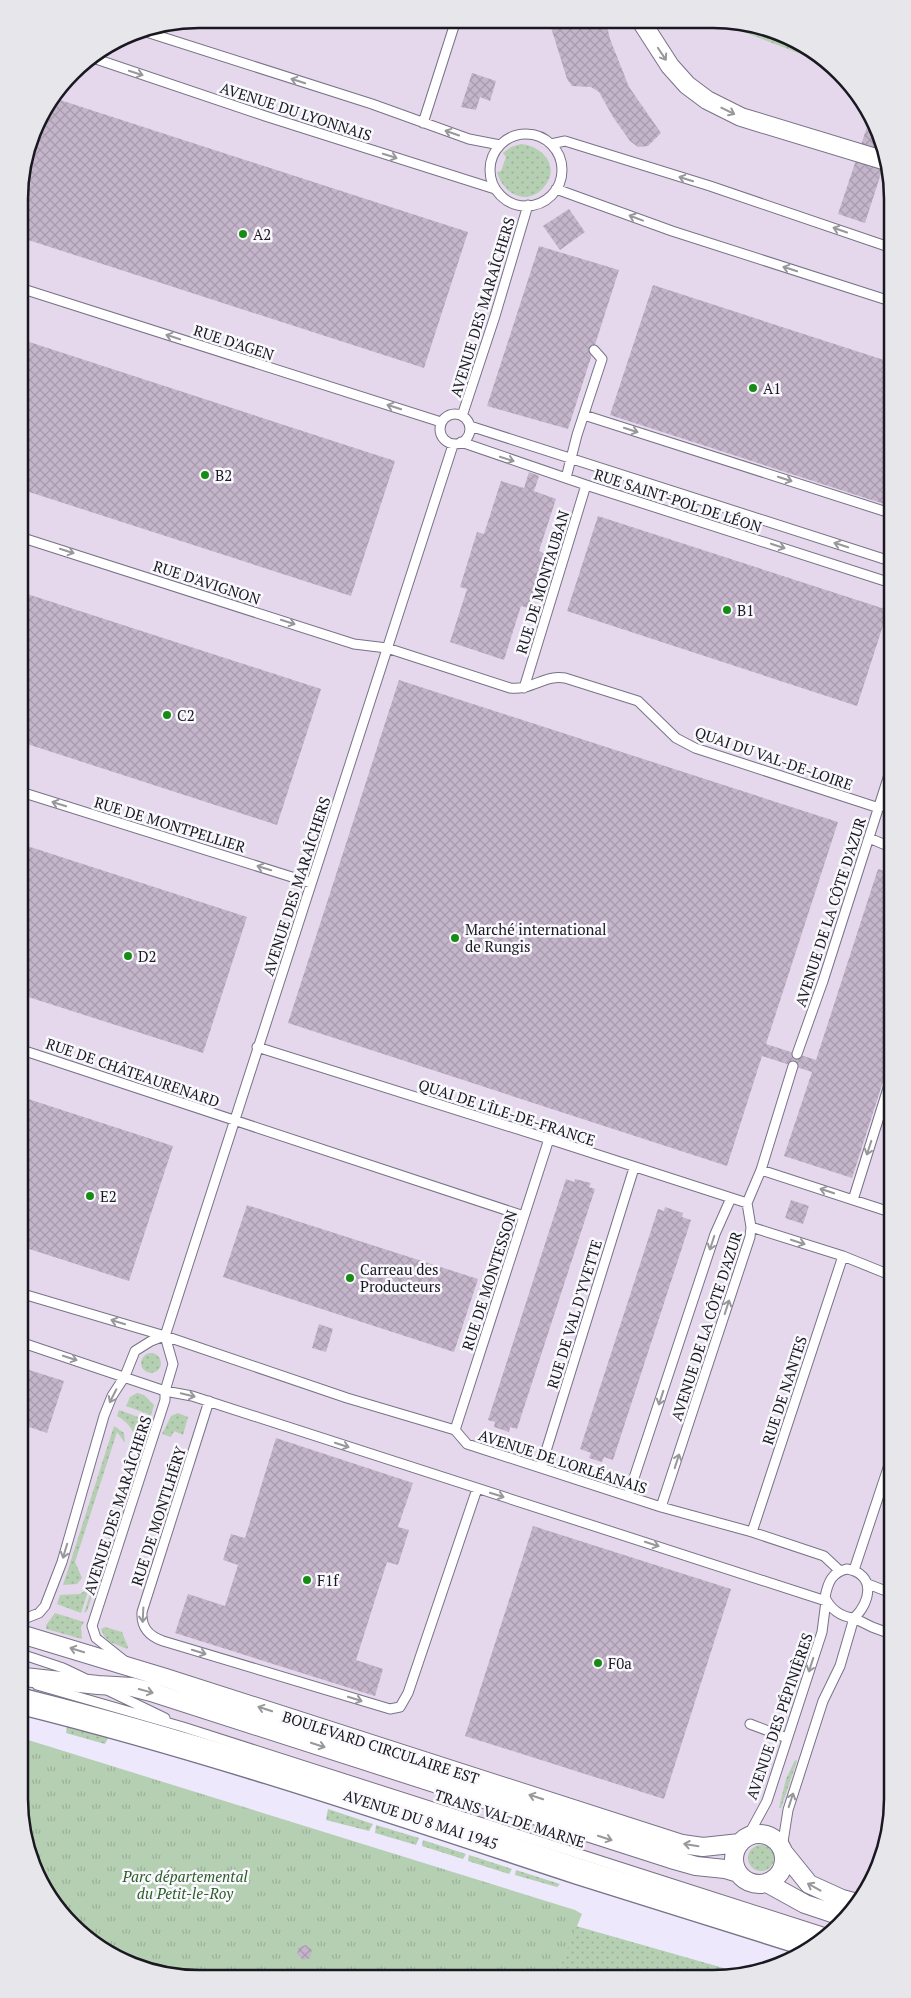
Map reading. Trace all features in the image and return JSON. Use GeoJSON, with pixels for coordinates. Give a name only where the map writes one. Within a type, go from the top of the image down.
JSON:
{"type":"FeatureCollection","features":[{"type":"Feature","properties":{"kind":"main road","name":"AVENUE DU 8 MAI 1945"},"geometry":{"type":"LineString","coordinates":[[28,1703],[124,1727],[319,1785],[579,1871],[806,1943]]}},
{"type":"Feature","properties":{"kind":"street"},"geometry":{"type":"LineString","coordinates":[[645,28],[670,66],[687,85],[707,100],[741,117],[879,159]]}},
{"type":"Feature","properties":{"kind":"street","name":"BOULEVARD CIRCULAIRE EST"},"geometry":{"type":"LineString","coordinates":[[28,1636],[131,1666],[682,1844],[703,1847],[744,1840]]}},
{"type":"Feature","properties":{"kind":"street"},"geometry":{"type":"LineString","coordinates":[[28,1676],[132,1687],[151,1692],[671,1859],[703,1868],[725,1869],[738,1873],[751,1883],[767,1883],[774,1880],[783,1868],[783,1851]]}},
{"type":"Feature","properties":{"kind":"street"},"geometry":{"type":"LineString","coordinates":[[738,1873],[734,1858],[744,1840],[764,1834],[772,1837],[808,1884],[850,1901]]}},
{"type":"Feature","properties":{"kind":"street"},"geometry":{"type":"LineString","coordinates":[[767,1883],[805,1904],[838,1915]]}},
{"type":"Feature","properties":{"kind":"lane"},"geometry":{"type":"LineString","coordinates":[[423,123],[453,28]]}},
{"type":"Feature","properties":{"kind":"lane","name":"AVENUE DU LYONNAIS"},"geometry":{"type":"LineString","coordinates":[[152,34],[372,104],[469,139],[500,145]]}},
{"type":"Feature","properties":{"kind":"lane","name":"AVENUE DU LYONNAIS"},"geometry":{"type":"LineString","coordinates":[[98,61],[265,116],[495,188]]}},
{"type":"Feature","properties":{"kind":"lane"},"geometry":{"type":"LineString","coordinates":[[525,134],[534,135],[551,144],[560,160],[562,170],[556,189],[545,199],[528,205],[512,202],[502,197],[495,188],[490,171],[494,153],[500,145],[507,139],[525,134]]}},
{"type":"Feature","properties":{"kind":"lane"},"geometry":{"type":"LineString","coordinates":[[551,144],[565,141],[710,186],[884,245]]}},
{"type":"Feature","properties":{"kind":"lane"},"geometry":{"type":"LineString","coordinates":[[556,189],[672,231],[884,299]]}},
{"type":"Feature","properties":{"kind":"lane","name":"AVENUE DES MARAÎCHERS"},"geometry":{"type":"LineString","coordinates":[[462,416],[496,316],[528,205]]}},
{"type":"Feature","properties":{"kind":"lane","name":"RUE D'AGEN"},"geometry":{"type":"LineString","coordinates":[[28,291],[440,422]]}},
{"type":"Feature","properties":{"kind":"lane"},"geometry":{"type":"LineString","coordinates":[[566,478],[602,359],[594,350]]}},
{"type":"Feature","properties":{"kind":"lane"},"geometry":{"type":"LineString","coordinates":[[449,414],[462,416],[468,419],[470,426],[468,436],[457,444],[446,442],[440,432],[440,422],[449,414]]}},
{"type":"Feature","properties":{"kind":"lane"},"geometry":{"type":"LineString","coordinates":[[584,414],[884,511]]}},
{"type":"Feature","properties":{"kind":"lane","name":"RUE SAINT-POL DE LÉON"},"geometry":{"type":"LineString","coordinates":[[470,426],[884,559]]}},
{"type":"Feature","properties":{"kind":"lane","name":"AVENUE DES MARAÎCHERS"},"geometry":{"type":"LineString","coordinates":[[131,1666],[96,1638],[92,1626],[162,1409],[173,1364],[164,1336],[387,648],[457,444]]}},
{"type":"Feature","properties":{"kind":"lane","name":"RUE SAINT-POL DE LÉON"},"geometry":{"type":"LineString","coordinates":[[457,444],[884,581]]}},
{"type":"Feature","properties":{"kind":"lane","name":"RUE DE MONTAUBAN"},"geometry":{"type":"LineString","coordinates":[[524,688],[586,485]]}},
{"type":"Feature","properties":{"kind":"lane","name":"RUE D'AVIGNON"},"geometry":{"type":"LineString","coordinates":[[28,539],[354,644],[387,648]]}},
{"type":"Feature","properties":{"kind":"lane","name":"QUAI DU VAL-DE-LOIRE"},"geometry":{"type":"LineString","coordinates":[[387,648],[516,689],[554,677],[563,677],[638,701],[676,738],[695,748],[879,808]]}},
{"type":"Feature","properties":{"kind":"lane","name":"AVENUE DE LA CÔTE D'AZUR"},"geometry":{"type":"LineString","coordinates":[[797,1054],[823,981],[884,793]]}},
{"type":"Feature","properties":{"kind":"lane","name":"RUE DE MONTPELLIER"},"geometry":{"type":"LineString","coordinates":[[28,794],[311,883]]}},
{"type":"Feature","properties":{"kind":"lane"},"geometry":{"type":"LineString","coordinates":[[869,838],[884,844]]}},
{"type":"Feature","properties":{"kind":"lane","name":"QUAI DE L'ÎLE-DE-FRANCE"},"geometry":{"type":"LineString","coordinates":[[258,1047],[747,1204]]}},
{"type":"Feature","properties":{"kind":"lane","name":"RUE DE CHÂTEAURENARD"},"geometry":{"type":"LineString","coordinates":[[28,1052],[524,1216]]}},
{"type":"Feature","properties":{"kind":"lane"},"geometry":{"type":"LineString","coordinates":[[747,1204],[761,1170],[793,1066]]}},
{"type":"Feature","properties":{"kind":"lane"},"geometry":{"type":"LineString","coordinates":[[853,1200],[883,1103]]}},
{"type":"Feature","properties":{"kind":"lane","name":"RUE DE MONTESSON"},"geometry":{"type":"LineString","coordinates":[[455,1430],[549,1139]]}},
{"type":"Feature","properties":{"kind":"lane","name":"RUE DE VAL D'YVETTE"},"geometry":{"type":"LineString","coordinates":[[541,1467],[634,1168]]}},
{"type":"Feature","properties":{"kind":"lane"},"geometry":{"type":"LineString","coordinates":[[761,1170],[883,1210]]}},
{"type":"Feature","properties":{"kind":"lane","name":"AVENUE DE LA CÔTE D'AZUR"},"geometry":{"type":"LineString","coordinates":[[628,1496],[714,1234],[731,1198]]}},
{"type":"Feature","properties":{"kind":"lane","name":"AVENUE DE LA CÔTE D'AZUR"},"geometry":{"type":"LineString","coordinates":[[661,1508],[750,1237],[751,1227],[747,1204]]}},
{"type":"Feature","properties":{"kind":"lane"},"geometry":{"type":"LineString","coordinates":[[751,1227],[843,1256],[883,1272]]}},
{"type":"Feature","properties":{"kind":"lane","name":"RUE DE NANTES"},"geometry":{"type":"LineString","coordinates":[[752,1532],[843,1256]]}},
{"type":"Feature","properties":{"kind":"lane","name":"AVENUE DE L'ORLÉANAIS"},"geometry":{"type":"LineString","coordinates":[[28,1295],[164,1336],[347,1398],[455,1430],[467,1444],[661,1508],[752,1532],[824,1556],[840,1571]]}},
{"type":"Feature","properties":{"kind":"lane"},"geometry":{"type":"LineString","coordinates":[[28,1617],[40,1612],[45,1606],[62,1562],[104,1416],[112,1396],[125,1376],[135,1351],[151,1341],[164,1336]]}},
{"type":"Feature","properties":{"kind":"lane"},"geometry":{"type":"LineString","coordinates":[[28,1345],[165,1391],[192,1396],[826,1601],[846,1617],[854,1618],[883,1631]]}},
{"type":"Feature","properties":{"kind":"lane","name":"RUE DE MONTLHÉRY"},"geometry":{"type":"LineString","coordinates":[[209,1402],[142,1612],[144,1628],[153,1637],[390,1710],[400,1707],[408,1693],[477,1489]]}},
{"type":"Feature","properties":{"kind":"lane"},"geometry":{"type":"LineString","coordinates":[[854,1570],[883,1482]]}},
{"type":"Feature","properties":{"kind":"lane"},"geometry":{"type":"LineString","coordinates":[[783,1851],[788,1810],[823,1701],[840,1666],[854,1618],[867,1598],[868,1584],[865,1578],[854,1570],[840,1571],[831,1578],[828,1584],[826,1601]]}},
{"type":"Feature","properties":{"kind":"lane"},"geometry":{"type":"LineString","coordinates":[[868,1584],[883,1590]]}},
{"type":"Feature","properties":{"kind":"lane","name":"AVENUE DES PÉPINIÈRES"},"geometry":{"type":"LineString","coordinates":[[744,1840],[767,1801],[822,1632],[826,1601]]}},
{"type":"Feature","properties":{"kind":"lane"},"geometry":{"type":"LineString","coordinates":[[28,1656],[63,1668],[183,1728]]}},
{"type":"Feature","properties":{"kind":"lane"},"geometry":{"type":"LineString","coordinates":[[28,1683],[183,1728]]}},
{"type":"Feature","properties":{"kind":"lane"},"geometry":{"type":"LineString","coordinates":[[750,1724],[787,1738]]}},
{"type":"Feature","properties":{"kind":"lane","name":"TRANS VAL DE MARNE"},"geometry":{"type":"LineString","coordinates":[[183,1728],[821,1931]]}},
{"type":"Feature","properties":{"kind":"shaded area","name":"Marché international de Rungis"},"geometry":{"type":"Polygon","coordinates":[[[712,28],[735,29],[767,37],[788,45],[807,56],[825,70],[848,94],[861,113],[878,154],[884,199],[883,1810],[878,1844],[861,1885],[855,1894],[841,1912],[814,1936],[146,1721],[28,1689],[28,188],[33,154],[50,113],[63,94],[94,63],[113,50],[133,41],[154,33],[176,29],[712,28]]]}},
{"type":"Feature","properties":{"kind":"green space"},"geometry":{"type":"Polygon","coordinates":[[[737,29],[788,45],[808,57],[737,29]]]}},
{"type":"Feature","properties":{"kind":"green space"},"geometry":{"type":"Polygon","coordinates":[[[521,144],[542,153],[550,165],[551,172],[544,187],[537,193],[523,197],[510,192],[500,180],[497,172],[501,171],[506,157],[503,153],[511,147],[521,144]]]}},
{"type":"Feature","properties":{"kind":"green space"},"geometry":{"type":"Polygon","coordinates":[[[147,1353],[155,1353],[161,1359],[161,1367],[155,1373],[147,1373],[141,1367],[141,1359],[147,1353]]]}},
{"type":"Feature","properties":{"kind":"green space"},"geometry":{"type":"Polygon","coordinates":[[[137,1393],[144,1395],[154,1405],[147,1429],[144,1428],[148,1414],[126,1406],[130,1397],[137,1393]]]}},
{"type":"Feature","properties":{"kind":"green space"},"geometry":{"type":"Polygon","coordinates":[[[119,1410],[144,1419],[136,1442],[130,1427],[117,1416],[119,1410]]]}},
{"type":"Feature","properties":{"kind":"green space"},"geometry":{"type":"Polygon","coordinates":[[[178,1413],[188,1417],[183,1435],[174,1431],[171,1437],[162,1434],[171,1416],[178,1413]]]}},
{"type":"Feature","properties":{"kind":"green space"},"geometry":{"type":"Polygon","coordinates":[[[114,1426],[124,1433],[125,1443],[117,1432],[75,1562],[82,1578],[77,1584],[63,1585],[114,1426]]]}},
{"type":"Feature","properties":{"kind":"green space"},"geometry":{"type":"Polygon","coordinates":[[[143,1433],[145,1434],[120,1510],[118,1509],[143,1433]]]}},
{"type":"Feature","properties":{"kind":"green space"},"geometry":{"type":"Polygon","coordinates":[[[116,1514],[119,1515],[87,1611],[84,1613],[116,1514]]]}},
{"type":"Feature","properties":{"kind":"green space"},"geometry":{"type":"Polygon","coordinates":[[[89,1588],[81,1613],[57,1604],[60,1595],[80,1594],[89,1588]]]}},
{"type":"Feature","properties":{"kind":"green space"},"geometry":{"type":"Polygon","coordinates":[[[55,1613],[84,1622],[81,1627],[82,1639],[46,1629],[46,1625],[55,1613]]]}},
{"type":"Feature","properties":{"kind":"green space"},"geometry":{"type":"Polygon","coordinates":[[[105,1627],[122,1632],[128,1647],[127,1649],[110,1642],[104,1636],[101,1629],[105,1627]]]}},
{"type":"Feature","properties":{"kind":"green space"},"geometry":{"type":"Polygon","coordinates":[[[68,1719],[112,1730],[105,1744],[66,1733],[68,1719]]]}},
{"type":"Feature","properties":{"kind":"green space","name":"Parc départemental du Petit-le-Roy"},"geometry":{"type":"Polygon","coordinates":[[[28,1740],[575,1910],[582,1914],[559,1970],[199,1970],[176,1969],[144,1961],[123,1953],[104,1942],[86,1928],[63,1904],[50,1885],[33,1844],[29,1822],[28,1740]]]}},
{"type":"Feature","properties":{"kind":"green space"},"geometry":{"type":"Polygon","coordinates":[[[795,1760],[797,1761],[781,1808],[779,1808],[786,1779],[795,1760]]]}},
{"type":"Feature","properties":{"kind":"green space"},"geometry":{"type":"Polygon","coordinates":[[[328,1809],[373,1824],[369,1831],[326,1820],[328,1809]]]}},
{"type":"Feature","properties":{"kind":"green space"},"geometry":{"type":"Polygon","coordinates":[[[376,1825],[419,1838],[416,1845],[375,1833],[376,1825]]]}},
{"type":"Feature","properties":{"kind":"green space"},"geometry":{"type":"Polygon","coordinates":[[[423,1840],[466,1854],[463,1859],[422,1846],[423,1840]]]}},
{"type":"Feature","properties":{"kind":"green space"},"geometry":{"type":"Polygon","coordinates":[[[761,1845],[770,1849],[774,1858],[770,1867],[761,1871],[752,1867],[748,1858],[752,1849],[761,1845]]]}},
{"type":"Feature","properties":{"kind":"green space"},"geometry":{"type":"Polygon","coordinates":[[[469,1855],[512,1869],[509,1874],[468,1861],[469,1855]]]}},
{"type":"Feature","properties":{"kind":"green space"},"geometry":{"type":"Polygon","coordinates":[[[516,1870],[560,1884],[557,1887],[515,1875],[516,1870]]]}},
{"type":"Feature","properties":{"kind":"green space"},"geometry":{"type":"Polygon","coordinates":[[[576,1926],[728,1969],[712,1970],[559,1970],[576,1926]]]}},
{"type":"Feature","properties":{"kind":"building"},"geometry":{"type":"Polygon","coordinates":[[[551,28],[608,28],[629,87],[661,133],[648,146],[638,147],[630,141],[613,117],[599,92],[591,87],[572,86],[567,79],[551,28]]]}},
{"type":"Feature","properties":{"kind":"building"},"geometry":{"type":"Polygon","coordinates":[[[472,73],[496,81],[490,101],[480,97],[476,110],[461,107],[472,73]]]}},
{"type":"Feature","properties":{"kind":"building","name":"A2"},"geometry":{"type":"Polygon","coordinates":[[[59,100],[468,232],[424,368],[28,240],[28,188],[33,154],[45,123],[59,100]]]}},
{"type":"Feature","properties":{"kind":"building"},"geometry":{"type":"Polygon","coordinates":[[[867,127],[878,154],[881,172],[865,223],[838,214],[867,127]]]}},
{"type":"Feature","properties":{"kind":"building"},"geometry":{"type":"Polygon","coordinates":[[[569,209],[585,232],[560,250],[543,226],[569,209]]]}},
{"type":"Feature","properties":{"kind":"building"},"geometry":{"type":"Polygon","coordinates":[[[539,246],[619,270],[568,429],[487,406],[539,246]]]}},
{"type":"Feature","properties":{"kind":"building","name":"A1"},"geometry":{"type":"Polygon","coordinates":[[[653,285],[884,360],[884,504],[610,415],[653,285]]]}},
{"type":"Feature","properties":{"kind":"building","name":"B2"},"geometry":{"type":"Polygon","coordinates":[[[28,342],[395,461],[351,596],[28,492],[28,342]]]}},
{"type":"Feature","properties":{"kind":"building"},"geometry":{"type":"Polygon","coordinates":[[[529,472],[539,476],[534,491],[556,499],[539,551],[545,554],[528,608],[521,606],[504,660],[450,642],[467,589],[460,587],[477,532],[484,534],[501,481],[524,488],[529,472]]]}},
{"type":"Feature","properties":{"kind":"building","name":"B1"},"geometry":{"type":"Polygon","coordinates":[[[598,516],[884,609],[884,623],[857,706],[567,611],[598,516]]]}},
{"type":"Feature","properties":{"kind":"building","name":"C2"},"geometry":{"type":"Polygon","coordinates":[[[28,594],[321,689],[277,825],[28,744],[28,594]]]}},
{"type":"Feature","properties":{"kind":"building"},"geometry":{"type":"Polygon","coordinates":[[[399,680],[838,822],[766,1044],[816,1060],[878,869],[884,871],[883,1080],[852,1178],[784,1156],[812,1072],[762,1056],[727,1166],[288,1023],[399,680]]]}},
{"type":"Feature","properties":{"kind":"building","name":"D2"},"geometry":{"type":"Polygon","coordinates":[[[28,846],[247,917],[203,1053],[28,997],[28,846]]]}},
{"type":"Feature","properties":{"kind":"building","name":"E2"},"geometry":{"type":"Polygon","coordinates":[[[28,1099],[173,1146],[129,1281],[28,1249],[28,1099]]]}},
{"type":"Feature","properties":{"kind":"building"},"geometry":{"type":"Polygon","coordinates":[[[566,1179],[574,1182],[575,1179],[591,1183],[589,1187],[595,1189],[517,1429],[510,1427],[509,1432],[494,1427],[495,1422],[488,1420],[566,1179]]]}},
{"type":"Feature","properties":{"kind":"building"},"geometry":{"type":"Polygon","coordinates":[[[791,1200],[809,1206],[803,1224],[785,1218],[791,1200]]]}},
{"type":"Feature","properties":{"kind":"building","name":"Carreau des Producteurs"},"geometry":{"type":"Polygon","coordinates":[[[247,1205],[478,1279],[454,1352],[223,1277],[247,1205]]]}},
{"type":"Feature","properties":{"kind":"building"},"geometry":{"type":"Polygon","coordinates":[[[665,1207],[683,1213],[682,1217],[691,1220],[613,1460],[604,1457],[602,1462],[589,1458],[591,1453],[580,1449],[658,1209],[664,1211],[665,1207]]]}},
{"type":"Feature","properties":{"kind":"building"},"geometry":{"type":"Polygon","coordinates":[[[319,1324],[333,1329],[326,1352],[312,1348],[319,1324]]]}},
{"type":"Feature","properties":{"kind":"building"},"geometry":{"type":"Polygon","coordinates":[[[28,1370],[64,1381],[47,1433],[28,1427],[28,1370]]]}},
{"type":"Feature","properties":{"kind":"building","name":"F1f"},"geometry":{"type":"Polygon","coordinates":[[[276,1438],[413,1483],[398,1527],[409,1530],[398,1565],[387,1562],[356,1660],[383,1669],[375,1696],[175,1633],[188,1594],[225,1606],[238,1565],[223,1560],[231,1534],[245,1538],[276,1438]]]}},
{"type":"Feature","properties":{"kind":"building","name":"F0a"},"geometry":{"type":"Polygon","coordinates":[[[533,1526],[731,1589],[664,1799],[465,1736],[533,1526]]]}},
{"type":"Feature","properties":{"kind":"building"},"geometry":{"type":"Polygon","coordinates":[[[306,1945],[312,1950],[310,1958],[303,1960],[297,1954],[299,1947],[306,1945]]]}},
{"type":"Feature","properties":{"kind":"place","name":"A2"},"geometry":{"type":"Point","coordinates":[243,234]}},
{"type":"Feature","properties":{"kind":"place","name":"A1"},"geometry":{"type":"Point","coordinates":[753,388]}},
{"type":"Feature","properties":{"kind":"place","name":"B2"},"geometry":{"type":"Point","coordinates":[205,475]}},
{"type":"Feature","properties":{"kind":"place","name":"B1"},"geometry":{"type":"Point","coordinates":[727,610]}},
{"type":"Feature","properties":{"kind":"place","name":"C2"},"geometry":{"type":"Point","coordinates":[167,715]}},
{"type":"Feature","properties":{"kind":"place","name":"Marché international de Rungis"},"geometry":{"type":"Point","coordinates":[455,938]}},
{"type":"Feature","properties":{"kind":"place","name":"D2"},"geometry":{"type":"Point","coordinates":[128,956]}},
{"type":"Feature","properties":{"kind":"place","name":"E2"},"geometry":{"type":"Point","coordinates":[90,1196]}},
{"type":"Feature","properties":{"kind":"place","name":"Carreau des Producteurs"},"geometry":{"type":"Point","coordinates":[350,1278]}},
{"type":"Feature","properties":{"kind":"place","name":"F1f"},"geometry":{"type":"Point","coordinates":[307,1580]}},
{"type":"Feature","properties":{"kind":"place","name":"F0a"},"geometry":{"type":"Point","coordinates":[598,1663]}}]}
